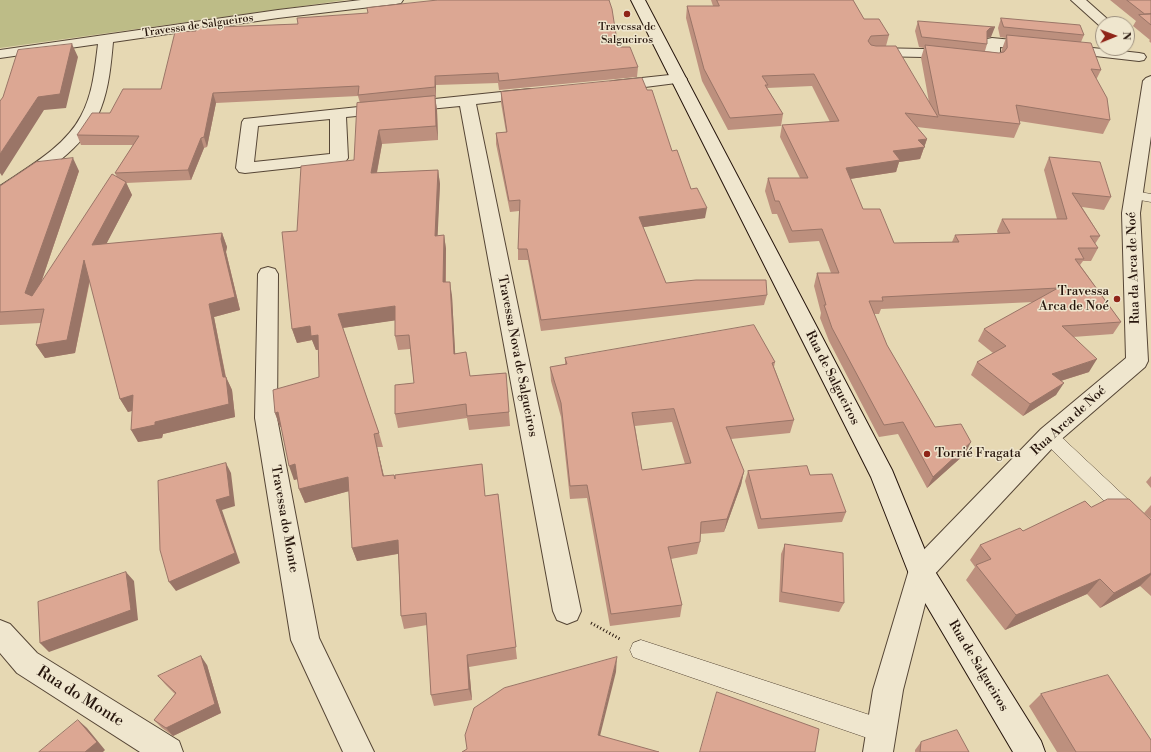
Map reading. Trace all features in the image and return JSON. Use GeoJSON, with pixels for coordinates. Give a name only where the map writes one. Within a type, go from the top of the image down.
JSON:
{"type":"FeatureCollection","features":[{"type":"Feature","properties":{"kind":"street"},"geometry":{"type":"LineString","coordinates":[[278,14],[280,0]]}},
{"type":"Feature","properties":{"kind":"street","name":"Travessa de Salgueiros"},"geometry":{"type":"LineString","coordinates":[[0,54],[278,14],[396,0]]}},
{"type":"Feature","properties":{"kind":"street","name":"Rua de Salgueiros"},"geometry":{"type":"LineString","coordinates":[[638,0],[882,477],[920,570],[1030,752]]}},
{"type":"Feature","properties":{"kind":"street"},"geometry":{"type":"LineString","coordinates":[[1078,0],[1097,16]]}},
{"type":"Feature","properties":{"kind":"street"},"geometry":{"type":"LineString","coordinates":[[0,194],[64,149],[89,117],[97,93],[106,39]]}},
{"type":"Feature","properties":{"kind":"street"},"geometry":{"type":"LineString","coordinates":[[873,52],[923,53],[993,61],[992,42],[1139,57]]}},
{"type":"Feature","properties":{"kind":"street","name":"Rua da Arca de Noé"},"geometry":{"type":"LineString","coordinates":[[1135,49],[1151,81],[1142,197],[1131,213],[1146,365]]}},
{"type":"Feature","properties":{"kind":"street"},"geometry":{"type":"LineString","coordinates":[[600,87],[679,79]]}},
{"type":"Feature","properties":{"kind":"street"},"geometry":{"type":"LineString","coordinates":[[338,113],[339,158],[245,168],[250,122],[338,113],[467,100],[546,93]]}},
{"type":"Feature","properties":{"kind":"street","name":"Travessa Nova de Salgueiros"},"geometry":{"type":"LineString","coordinates":[[467,100],[567,611]]}},
{"type":"Feature","properties":{"kind":"street","name":"Travessa do Monte"},"geometry":{"type":"LineString","coordinates":[[268,274],[266,418],[305,640],[358,752]]}},
{"type":"Feature","properties":{"kind":"street","name":"Rua Arca de Noé"},"geometry":{"type":"LineString","coordinates":[[920,570],[1049,436],[1146,365]]}},
{"type":"Feature","properties":{"kind":"street"},"geometry":{"type":"LineString","coordinates":[[880,742],[888,690],[920,570]]}},
{"type":"Feature","properties":{"kind":"street","name":"Rua do Monte"},"geometry":{"type":"LineString","coordinates":[[0,633],[27,663],[168,752]]}},
{"type":"Feature","properties":{"kind":"lane"},"geometry":{"type":"LineString","coordinates":[[1049,436],[1151,534]]}},
{"type":"Feature","properties":{"kind":"lane"},"geometry":{"type":"LineString","coordinates":[[641,650],[880,742]]}},
{"type":"Feature","properties":{"kind":"path"},"geometry":{"type":"LineString","coordinates":[[567,611],[641,650]]}},
{"type":"Feature","properties":{"kind":"shaded area"},"geometry":{"type":"Polygon","coordinates":[[[0,0],[346,0],[0,48],[0,0]]]}},
{"type":"Feature","properties":{"kind":"building"},"geometry":{"type":"Polygon","coordinates":[[[438,0],[609,0],[612,9],[618,47],[630,47],[638,67],[499,81],[498,73],[435,76],[435,87],[358,95],[359,86],[213,93],[204,137],[201,138],[188,170],[115,173],[139,136],[77,135],[92,113],[110,113],[123,89],[161,89],[175,32],[196,31],[196,27],[219,25],[219,27],[298,24],[297,18],[368,13],[367,8],[438,0]]]}},
{"type":"Feature","properties":{"kind":"building"},"geometry":{"type":"Polygon","coordinates":[[[717,0],[853,0],[864,19],[879,19],[889,35],[871,36],[868,41],[871,45],[876,46],[896,46],[938,117],[905,113],[927,139],[918,140],[925,147],[893,151],[900,160],[846,168],[863,209],[880,209],[894,243],[959,242],[955,235],[1010,233],[1002,219],[1067,219],[1049,157],[1100,162],[1111,197],[1072,193],[1100,236],[1090,236],[1098,248],[1078,248],[1084,259],[1075,259],[1121,322],[1062,326],[1097,359],[1052,374],[1064,383],[1030,404],[977,362],[1006,346],[984,329],[1058,288],[882,297],[883,301],[869,301],[887,345],[935,427],[961,424],[971,442],[933,477],[903,422],[884,425],[832,328],[824,305],[826,305],[817,273],[839,273],[822,229],[792,231],[779,201],[775,201],[768,178],[808,178],[782,125],[839,121],[814,74],[762,76],[768,85],[765,85],[783,114],[730,118],[704,69],[687,6],[719,6],[717,0]]]}},
{"type":"Feature","properties":{"kind":"building"},"geometry":{"type":"Polygon","coordinates":[[[1127,0],[1151,0],[1151,14],[1145,14],[1127,0]]]}},
{"type":"Feature","properties":{"kind":"building"},"geometry":{"type":"Polygon","coordinates":[[[1151,14],[1151,25],[1139,15],[1151,14]]]}},
{"type":"Feature","properties":{"kind":"building"},"geometry":{"type":"Polygon","coordinates":[[[1001,18],[1080,25],[1084,35],[1004,27],[1001,18]]]}},
{"type":"Feature","properties":{"kind":"building"},"geometry":{"type":"Polygon","coordinates":[[[918,21],[995,27],[990,28],[987,31],[987,44],[922,37],[918,21]]]}},
{"type":"Feature","properties":{"kind":"building"},"geometry":{"type":"Polygon","coordinates":[[[1007,35],[1091,43],[1101,70],[1091,69],[1107,98],[1110,120],[1016,105],[1020,124],[939,115],[925,45],[999,53],[1004,52],[1007,48],[1007,35]]]}},
{"type":"Feature","properties":{"kind":"building"},"geometry":{"type":"Polygon","coordinates":[[[72,44],[60,94],[38,97],[0,154],[0,101],[3,97],[18,50],[72,44]]]}},
{"type":"Feature","properties":{"kind":"building"},"geometry":{"type":"Polygon","coordinates":[[[642,78],[647,90],[652,90],[672,151],[677,150],[691,189],[697,188],[707,208],[639,217],[666,283],[696,280],[766,280],[767,295],[541,320],[527,249],[518,249],[520,200],[509,201],[496,133],[507,132],[501,92],[642,78]]]}},
{"type":"Feature","properties":{"kind":"building"},"geometry":{"type":"Polygon","coordinates":[[[435,96],[436,126],[379,130],[371,173],[438,170],[435,236],[444,235],[443,282],[450,282],[454,354],[466,352],[470,376],[506,373],[509,412],[467,416],[466,404],[395,414],[395,385],[414,383],[409,335],[395,336],[395,306],[338,314],[379,433],[374,434],[383,476],[394,475],[395,479],[395,475],[482,464],[485,496],[498,494],[516,647],[467,655],[469,689],[431,695],[426,613],[401,616],[398,540],[352,548],[348,477],[299,489],[295,464],[289,466],[278,412],[275,413],[273,390],[319,377],[318,335],[311,336],[310,326],[292,329],[282,232],[297,231],[301,166],[354,160],[357,103],[435,96]]]}},
{"type":"Feature","properties":{"kind":"building"},"geometry":{"type":"Polygon","coordinates":[[[73,158],[25,293],[32,296],[112,174],[126,182],[92,245],[222,233],[221,239],[235,297],[209,304],[223,377],[226,377],[229,404],[155,422],[155,425],[131,430],[133,395],[120,399],[84,260],[67,340],[36,345],[44,309],[0,312],[0,186],[36,162],[73,158]]]}},
{"type":"Feature","properties":{"kind":"building"},"geometry":{"type":"Polygon","coordinates":[[[754,325],[775,362],[772,363],[794,420],[726,427],[744,471],[727,519],[701,522],[700,542],[668,547],[682,605],[611,614],[587,485],[570,486],[561,403],[550,367],[567,364],[565,358],[754,325]],[[674,409],[632,413],[642,470],[691,463],[674,409]]]}},
{"type":"Feature","properties":{"kind":"building"},"geometry":{"type":"Polygon","coordinates":[[[226,463],[230,496],[216,500],[235,553],[169,582],[160,550],[158,481],[226,463]]]}},
{"type":"Feature","properties":{"kind":"building"},"geometry":{"type":"Polygon","coordinates":[[[807,466],[810,475],[832,474],[846,512],[761,519],[748,471],[807,466]]]}},
{"type":"Feature","properties":{"kind":"building"},"geometry":{"type":"Polygon","coordinates":[[[1108,499],[1129,499],[1151,520],[1151,573],[1114,593],[1100,579],[1016,615],[976,565],[991,559],[980,545],[1020,528],[1023,531],[1085,501],[1091,507],[1108,499]]]}},
{"type":"Feature","properties":{"kind":"building"},"geometry":{"type":"Polygon","coordinates":[[[785,544],[843,553],[844,603],[782,592],[785,544]]]}},
{"type":"Feature","properties":{"kind":"building"},"geometry":{"type":"Polygon","coordinates":[[[126,572],[131,610],[40,643],[38,602],[126,572]]]}},
{"type":"Feature","properties":{"kind":"building"},"geometry":{"type":"Polygon","coordinates":[[[201,656],[215,704],[166,728],[154,720],[176,693],[158,676],[201,656]]]}},
{"type":"Feature","properties":{"kind":"building"},"geometry":{"type":"Polygon","coordinates":[[[617,657],[598,735],[659,752],[462,752],[467,749],[465,735],[474,708],[504,688],[617,657]]]}},
{"type":"Feature","properties":{"kind":"building"},"geometry":{"type":"Polygon","coordinates":[[[1108,675],[1151,740],[1151,752],[1076,752],[1041,694],[1108,675]]]}},
{"type":"Feature","properties":{"kind":"building"},"geometry":{"type":"Polygon","coordinates":[[[717,692],[819,729],[815,752],[700,752],[717,692]]]}},
{"type":"Feature","properties":{"kind":"building"},"geometry":{"type":"Polygon","coordinates":[[[78,720],[97,742],[85,752],[39,752],[78,720]]]}},
{"type":"Feature","properties":{"kind":"building"},"geometry":{"type":"Polygon","coordinates":[[[957,730],[969,752],[920,752],[921,742],[957,730]]]}},
{"type":"Feature","properties":{"kind":"place","name":"Travessa de Salgueiros"},"geometry":{"type":"Point","coordinates":[627,14]}},
{"type":"Feature","properties":{"kind":"place","name":"Travessa Arca de Noé"},"geometry":{"type":"Point","coordinates":[1117,299]}},
{"type":"Feature","properties":{"kind":"place","name":"Torrié Fragata"},"geometry":{"type":"Point","coordinates":[927,454]}}]}
